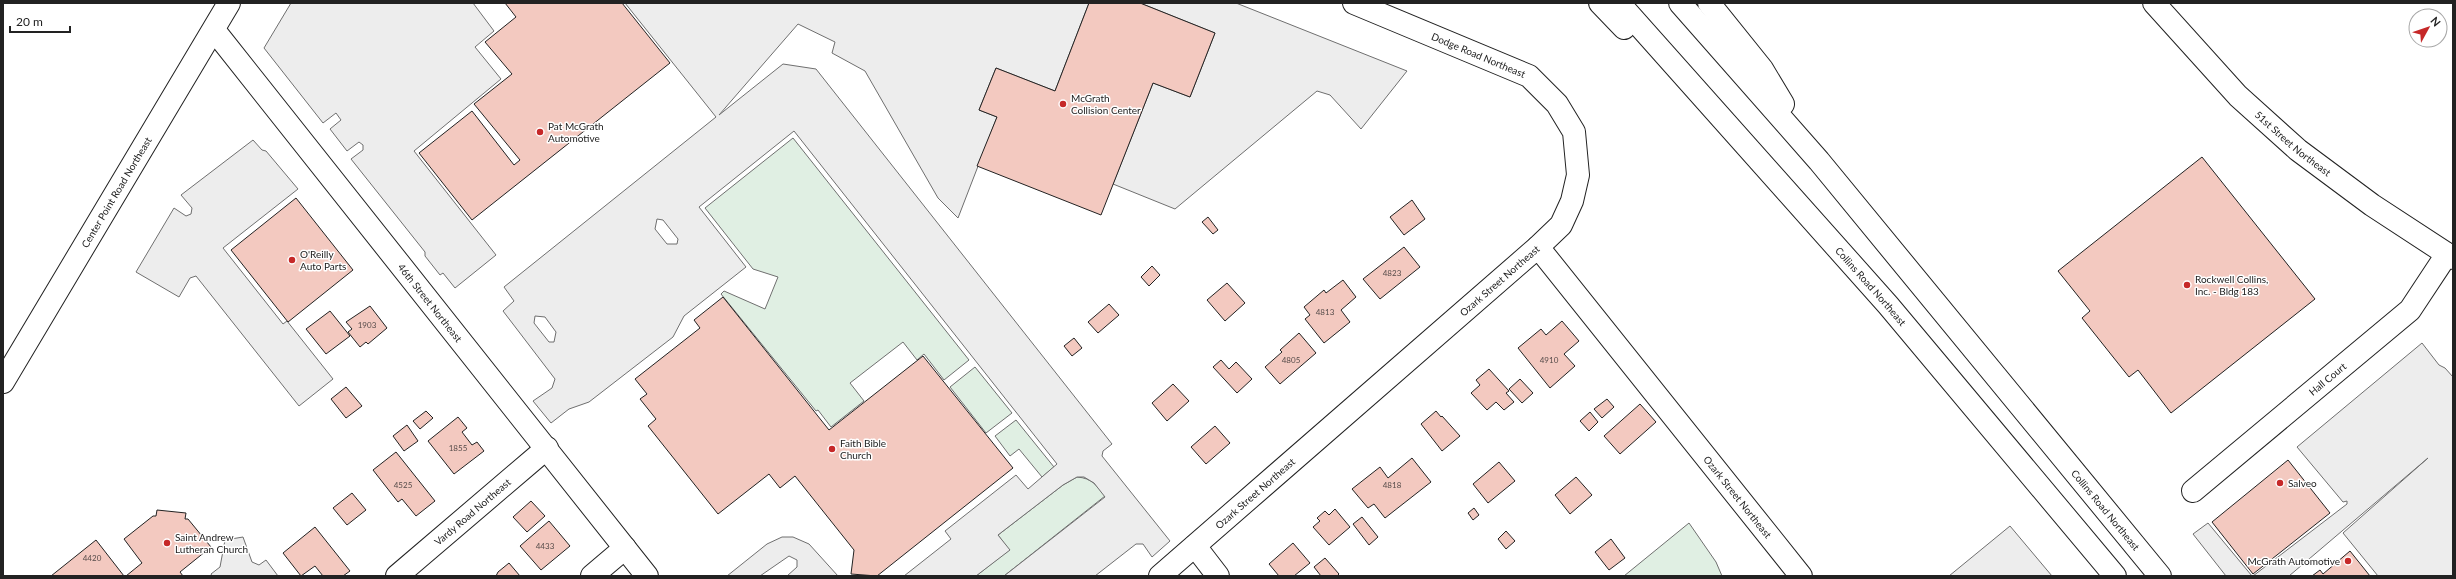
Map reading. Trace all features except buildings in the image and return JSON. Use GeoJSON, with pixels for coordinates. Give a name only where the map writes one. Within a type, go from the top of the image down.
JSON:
{"type":"FeatureCollection","features":[{"type":"Feature","properties":{"kind":"main road","name":"Center Point Road Northeast"},"geometry":{"type":"LineString","coordinates":[[3,382],[229,3]]}},
{"type":"Feature","properties":{"kind":"main road","name":"Dodge Road Northeast"},"geometry":{"type":"LineString","coordinates":[[1354,3],[1530,76],[1557,104],[1574,132],[1578,175],[1572,201],[1560,225],[1538,247]]}},
{"type":"Feature","properties":{"kind":"main road"},"geometry":{"type":"LineString","coordinates":[[1600,3],[1888,305]]}},
{"type":"Feature","properties":{"kind":"main road","name":"Collins Road Northeast"},"geometry":{"type":"LineString","coordinates":[[1619,3],[1888,305],[2115,576]]}},
{"type":"Feature","properties":{"kind":"main road","name":"Collins Road Northeast"},"geometry":{"type":"LineString","coordinates":[[1680,3],[1819,161],[2160,576]]}},
{"type":"Feature","properties":{"kind":"main road"},"geometry":{"type":"LineString","coordinates":[[1709,3],[1762,69],[1819,161]]}},
{"type":"Feature","properties":{"kind":"main road","name":"51st Street Northeast"},"geometry":{"type":"LineString","coordinates":[[2154,3],[2238,96],[2298,150],[2372,206],[2450,256]]}},
{"type":"Feature","properties":{"kind":"main road","name":"46th Street Northeast"},"geometry":{"type":"LineString","coordinates":[[214,30],[647,576]]}},
{"type":"Feature","properties":{"kind":"main road","name":"Ozark Street Northeast"},"geometry":{"type":"LineString","coordinates":[[1160,576],[1538,247],[1801,576]]}},
{"type":"Feature","properties":{"kind":"main road","name":"Hall Court"},"geometry":{"type":"LineString","coordinates":[[2193,491],[2410,310],[2450,256]]}},
{"type":"Feature","properties":{"kind":"main road","name":"Vardy Road Northeast"},"geometry":{"type":"LineString","coordinates":[[397,576],[547,448]]}},
{"type":"Feature","properties":{"kind":"main road"},"geometry":{"type":"LineString","coordinates":[[1195,546],[1218,576]]}},
{"type":"Feature","properties":{"kind":"main road"},"geometry":{"type":"LineString","coordinates":[[592,576],[625,548]]}},
{"type":"Feature","properties":{"kind":"green space"},"geometry":{"type":"Polygon","coordinates":[[[793,138],[969,360],[944,380],[924,354],[917,360],[903,342],[850,383],[864,401],[831,427],[818,410],[816,411],[721,294],[724,291],[765,309],[778,277],[753,269],[705,208],[793,138]]]}},
{"type":"Feature","properties":{"kind":"green space"},"geometry":{"type":"Polygon","coordinates":[[[975,367],[1012,413],[986,433],[950,387],[975,367]]]}},
{"type":"Feature","properties":{"kind":"green space"},"geometry":{"type":"Polygon","coordinates":[[[1016,420],[1054,467],[1042,477],[1019,449],[1010,456],[995,436],[1016,420]]]}},
{"type":"Feature","properties":{"kind":"green space"},"geometry":{"type":"Polygon","coordinates":[[[1077,477],[1090,481],[1097,486],[1105,496],[1004,576],[976,576],[1009,550],[998,535],[1063,485],[1077,477]]]}},
{"type":"Feature","properties":{"kind":"green space"},"geometry":{"type":"Polygon","coordinates":[[[1689,523],[1716,562],[1722,576],[1624,576],[1689,523]]]}},
{"type":"Feature","properties":{"kind":"shaded area"},"geometry":{"type":"Polygon","coordinates":[[[291,3],[473,3],[494,31],[475,47],[501,79],[414,151],[496,255],[455,288],[443,273],[440,275],[425,256],[425,252],[351,159],[363,150],[363,145],[359,142],[347,151],[330,129],[341,120],[336,113],[323,123],[264,48],[291,3]]]}},
{"type":"Feature","properties":{"kind":"shaded area"},"geometry":{"type":"Polygon","coordinates":[[[625,3],[1089,3],[1055,91],[996,68],[979,110],[997,117],[958,218],[938,198],[865,71],[832,53],[835,42],[798,24],[719,115],[783,64],[816,69],[1112,444],[1103,451],[1102,456],[1170,541],[1152,557],[1143,544],[1136,544],[1095,576],[1004,576],[1105,497],[1094,483],[1084,477],[1077,477],[1063,485],[998,535],[1010,550],[976,576],[904,576],[951,539],[945,531],[1016,475],[1028,489],[1057,464],[794,131],[699,207],[746,267],[684,316],[673,337],[589,402],[569,409],[551,423],[533,401],[552,388],[555,379],[503,311],[514,301],[504,287],[716,117],[625,3]],[[657,219],[655,229],[667,244],[677,244],[678,239],[663,220],[657,219]],[[535,316],[534,323],[549,342],[554,342],[556,332],[545,317],[535,316]]]}},
{"type":"Feature","properties":{"kind":"shaded area"},"geometry":{"type":"Polygon","coordinates":[[[1140,3],[1236,3],[1407,71],[1361,129],[1330,95],[1317,91],[1175,209],[1113,184],[1153,83],[1190,97],[1215,33],[1140,3]]]}},
{"type":"Feature","properties":{"kind":"shaded area"},"geometry":{"type":"Polygon","coordinates":[[[253,140],[262,150],[266,151],[298,189],[223,248],[283,324],[287,321],[333,379],[299,406],[196,276],[190,278],[179,297],[136,272],[174,208],[186,216],[191,214],[192,208],[181,195],[253,140]]]}},
{"type":"Feature","properties":{"kind":"shaded area"},"geometry":{"type":"Polygon","coordinates":[[[2422,343],[2439,365],[2445,368],[2453,377],[2453,576],[2378,576],[2343,533],[2428,458],[2289,576],[2253,576],[2347,504],[2347,501],[2343,502],[2297,447],[2422,343]]]}},
{"type":"Feature","properties":{"kind":"shaded area"},"geometry":{"type":"Polygon","coordinates":[[[2208,523],[2252,576],[2226,576],[2193,534],[2208,523]]]}},
{"type":"Feature","properties":{"kind":"shaded area"},"geometry":{"type":"Polygon","coordinates":[[[2010,526],[2052,576],[1949,576],[2010,526]]]}},
{"type":"Feature","properties":{"kind":"shaded area"},"geometry":{"type":"Polygon","coordinates":[[[243,537],[252,562],[259,565],[266,560],[278,576],[212,576],[211,574],[220,567],[225,540],[243,537]]]}},
{"type":"Feature","properties":{"kind":"shaded area"},"geometry":{"type":"Polygon","coordinates":[[[782,537],[793,537],[809,544],[838,576],[787,576],[797,567],[797,560],[789,556],[760,576],[727,576],[767,544],[782,537]]]}},
{"type":"Feature","properties":{"kind":"place","name":"McGrath Collision Center"},"geometry":{"type":"Point","coordinates":[1063,104]}},
{"type":"Feature","properties":{"kind":"place","name":"Pat McGrath Automotive"},"geometry":{"type":"Point","coordinates":[540,132]}},
{"type":"Feature","properties":{"kind":"place","name":"O'Reilly Auto Parts"},"geometry":{"type":"Point","coordinates":[292,260]}},
{"type":"Feature","properties":{"kind":"place","name":"Rockwell Collins, Inc. - Bldg 183"},"geometry":{"type":"Point","coordinates":[2187,285]}},
{"type":"Feature","properties":{"kind":"place","name":"Faith Bible Church"},"geometry":{"type":"Point","coordinates":[832,449]}},
{"type":"Feature","properties":{"kind":"place","name":"Salveo"},"geometry":{"type":"Point","coordinates":[2280,483]}},
{"type":"Feature","properties":{"kind":"place","name":"Saint Andrew Lutheran Church"},"geometry":{"type":"Point","coordinates":[167,543]}},
{"type":"Feature","properties":{"kind":"place","name":"McGrath Automotive"},"geometry":{"type":"Point","coordinates":[2348,561]}}]}
